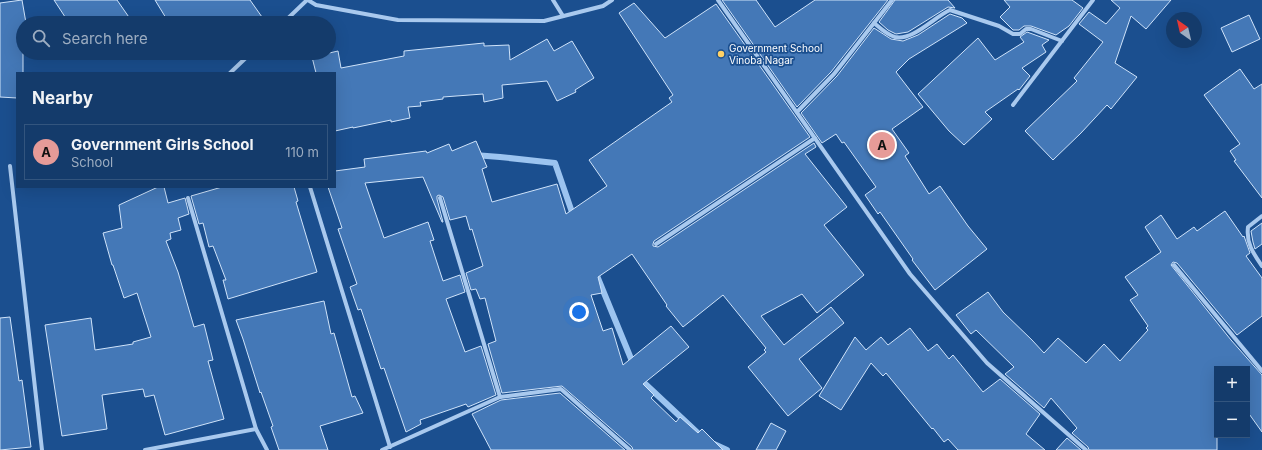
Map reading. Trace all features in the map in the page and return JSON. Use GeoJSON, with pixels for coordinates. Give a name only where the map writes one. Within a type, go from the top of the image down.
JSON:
{"type":"FeatureCollection","features":[{"type":"Feature","properties":{"kind":"street"},"geometry":{"type":"LineString","coordinates":[[291,16],[308,0],[316,5],[398,20],[544,21],[603,6],[612,0]]}},
{"type":"Feature","properties":{"kind":"street"},"geometry":{"type":"LineString","coordinates":[[553,0],[563,16]]}},
{"type":"Feature","properties":{"kind":"street"},"geometry":{"type":"LineString","coordinates":[[718,0],[910,274],[987,363],[1086,450]]}},
{"type":"Feature","properties":{"kind":"street"},"geometry":{"type":"LineString","coordinates":[[797,112],[834,74],[892,0]]}},
{"type":"Feature","properties":{"kind":"street"},"geometry":{"type":"LineString","coordinates":[[1013,105],[1093,0]]}},
{"type":"Feature","properties":{"kind":"street"},"geometry":{"type":"LineString","coordinates":[[874,23],[889,34],[896,37],[908,36],[920,30],[941,14],[950,10],[999,26],[1013,34],[1020,34],[1026,29],[1031,29],[1062,41]]}},
{"type":"Feature","properties":{"kind":"street"},"geometry":{"type":"LineString","coordinates":[[231,72],[244,60]]}},
{"type":"Feature","properties":{"kind":"street"},"geometry":{"type":"LineString","coordinates":[[656,244],[815,138]]}},
{"type":"Feature","properties":{"kind":"street"},"geometry":{"type":"LineString","coordinates":[[10,166],[42,450]]}},
{"type":"Feature","properties":{"kind":"street"},"geometry":{"type":"LineString","coordinates":[[310,188],[390,447]]}},
{"type":"Feature","properties":{"kind":"street"},"geometry":{"type":"LineString","coordinates":[[188,198],[256,429],[268,450]]}},
{"type":"Feature","properties":{"kind":"street"},"geometry":{"type":"LineString","coordinates":[[440,198],[500,397]]}},
{"type":"Feature","properties":{"kind":"street"},"geometry":{"type":"LineString","coordinates":[[1262,216],[1248,227],[1247,235],[1250,248],[1262,266]]}},
{"type":"Feature","properties":{"kind":"street"},"geometry":{"type":"LineString","coordinates":[[1174,265],[1262,371]]}},
{"type":"Feature","properties":{"kind":"street"},"geometry":{"type":"LineString","coordinates":[[382,450],[500,397],[561,390],[630,450]]}},
{"type":"Feature","properties":{"kind":"street"},"geometry":{"type":"LineString","coordinates":[[145,450],[256,429]]}},
{"type":"Feature","properties":{"kind":"building"},"geometry":{"type":"Polygon","coordinates":[[[22,0],[25,16],[16,16],[16,60],[23,60],[23,72],[16,72],[16,98],[0,97],[0,3],[22,0]]]}},
{"type":"Feature","properties":{"kind":"building"},"geometry":{"type":"Polygon","coordinates":[[[54,0],[117,0],[128,16],[64,16],[54,0]]]}},
{"type":"Feature","properties":{"kind":"building"},"geometry":{"type":"Polygon","coordinates":[[[155,0],[250,0],[261,16],[165,16],[155,0]]]}},
{"type":"Feature","properties":{"kind":"building"},"geometry":{"type":"Polygon","coordinates":[[[722,0],[756,0],[775,27],[815,0],[888,0],[831,72],[797,107],[722,0]]]}},
{"type":"Feature","properties":{"kind":"building"},"geometry":{"type":"Polygon","coordinates":[[[895,0],[948,0],[955,8],[948,7],[908,32],[896,34],[888,30],[879,22],[895,0]]]}},
{"type":"Feature","properties":{"kind":"building"},"geometry":{"type":"Polygon","coordinates":[[[1004,0],[1072,0],[1083,8],[1069,26],[1056,35],[1031,26],[1024,26],[1019,30],[1013,30],[1000,17],[1010,7],[1004,0]]]}},
{"type":"Feature","properties":{"kind":"building"},"geometry":{"type":"Polygon","coordinates":[[[1111,0],[1171,0],[1146,29],[1131,16],[1115,63],[1137,77],[1111,109],[1107,105],[1053,160],[1025,131],[1077,81],[1074,78],[1103,42],[1079,24],[1089,12],[1106,24],[1120,8],[1111,0]]]}},
{"type":"Feature","properties":{"kind":"building"},"geometry":{"type":"Polygon","coordinates":[[[634,3],[665,38],[716,4],[810,137],[654,241],[653,246],[658,247],[814,143],[816,147],[805,154],[847,207],[824,225],[864,275],[817,313],[802,294],[761,316],[784,345],[831,307],[844,323],[799,359],[822,388],[788,416],[748,367],[766,352],[764,350],[766,348],[723,295],[683,327],[666,306],[667,305],[632,254],[598,277],[602,293],[591,295],[603,331],[612,328],[623,365],[671,326],[689,347],[643,384],[654,395],[651,398],[676,422],[680,417],[698,433],[702,429],[723,450],[633,450],[632,447],[562,386],[502,393],[488,344],[496,341],[485,298],[480,299],[476,289],[471,290],[466,273],[483,266],[472,229],[470,230],[466,216],[450,220],[443,197],[439,195],[437,196],[437,199],[442,222],[423,177],[365,183],[384,238],[428,222],[434,240],[430,241],[443,281],[460,275],[465,292],[446,299],[465,352],[481,346],[496,395],[468,407],[466,404],[420,420],[421,424],[406,432],[384,368],[381,369],[361,309],[358,310],[350,287],[357,284],[338,229],[342,228],[328,188],[336,188],[336,171],[365,167],[364,159],[426,151],[427,153],[449,144],[452,151],[476,141],[487,167],[482,169],[492,202],[557,184],[566,214],[607,186],[589,160],[672,102],[669,98],[673,95],[619,13],[634,3]]]}},
{"type":"Feature","properties":{"kind":"building"},"geometry":{"type":"Polygon","coordinates":[[[950,14],[962,18],[967,23],[909,59],[896,72],[923,107],[892,129],[909,153],[905,156],[929,194],[940,186],[968,226],[987,249],[935,290],[912,260],[913,259],[880,212],[878,214],[865,195],[876,187],[844,142],[842,143],[836,134],[822,143],[801,113],[837,76],[874,28],[891,39],[903,41],[918,35],[950,14]]]}},
{"type":"Feature","properties":{"kind":"building"},"geometry":{"type":"Polygon","coordinates":[[[1249,15],[1260,39],[1232,52],[1221,28],[1249,15]]]}},
{"type":"Feature","properties":{"kind":"building"},"geometry":{"type":"Polygon","coordinates":[[[1027,32],[1049,40],[1042,45],[1046,52],[1022,68],[1030,76],[1019,90],[1018,89],[985,112],[992,119],[964,145],[949,131],[918,94],[978,38],[995,60],[1024,42],[1020,37],[1027,32]]]}},
{"type":"Feature","properties":{"kind":"building"},"geometry":{"type":"Polygon","coordinates":[[[547,39],[554,51],[572,41],[594,78],[575,90],[576,92],[557,101],[547,81],[502,85],[503,98],[484,102],[483,94],[443,97],[443,99],[420,102],[421,106],[408,107],[410,118],[391,122],[391,120],[336,131],[336,72],[316,72],[313,60],[336,60],[336,51],[338,51],[341,68],[404,56],[404,51],[484,43],[484,46],[509,45],[510,60],[547,39]]]}},
{"type":"Feature","properties":{"kind":"building"},"geometry":{"type":"Polygon","coordinates":[[[1240,69],[1254,89],[1262,84],[1262,198],[1234,161],[1236,160],[1230,151],[1240,144],[1204,95],[1240,69]]]}},
{"type":"Feature","properties":{"kind":"building"},"geometry":{"type":"Polygon","coordinates":[[[156,188],[164,188],[168,203],[185,198],[189,214],[178,218],[181,230],[170,233],[171,239],[166,241],[178,272],[194,327],[204,324],[213,360],[208,361],[224,419],[165,435],[154,395],[145,397],[143,389],[102,395],[107,429],[62,436],[45,325],[91,318],[95,350],[133,344],[133,342],[151,337],[137,293],[124,298],[112,265],[103,233],[122,228],[119,205],[156,188]]]}},
{"type":"Feature","properties":{"kind":"building"},"geometry":{"type":"Polygon","coordinates":[[[219,188],[294,188],[298,201],[296,202],[317,272],[228,299],[223,280],[226,280],[213,246],[209,247],[203,223],[199,224],[191,196],[219,188]]]}},
{"type":"Feature","properties":{"kind":"building"},"geometry":{"type":"Polygon","coordinates":[[[1225,211],[1243,237],[1244,236],[1250,253],[1246,256],[1262,278],[1262,316],[1237,335],[1177,263],[1173,262],[1171,265],[1231,340],[1262,375],[1262,432],[1250,415],[1250,366],[1214,366],[1214,438],[1217,438],[1217,450],[1089,450],[1088,447],[1072,433],[1077,428],[1051,398],[1044,408],[1005,374],[1014,367],[976,330],[971,334],[956,315],[988,292],[1003,312],[1044,353],[1058,338],[1086,363],[1104,344],[1120,361],[1148,330],[1146,328],[1148,326],[1130,300],[1138,295],[1125,277],[1161,252],[1145,227],[1161,215],[1177,239],[1194,227],[1197,231],[1225,211]]]}},
{"type":"Feature","properties":{"kind":"building"},"geometry":{"type":"Polygon","coordinates":[[[1262,223],[1262,244],[1255,249],[1251,231],[1262,223]]]}},
{"type":"Feature","properties":{"kind":"building"},"geometry":{"type":"Polygon","coordinates":[[[324,301],[331,334],[334,333],[352,397],[355,396],[363,413],[320,426],[328,450],[279,450],[271,427],[273,426],[261,392],[260,393],[236,320],[324,301]]]}},
{"type":"Feature","properties":{"kind":"building"},"geometry":{"type":"Polygon","coordinates":[[[10,317],[19,381],[22,380],[31,447],[0,450],[0,318],[10,317]]]}},
{"type":"Feature","properties":{"kind":"building"},"geometry":{"type":"Polygon","coordinates":[[[910,328],[928,351],[937,344],[949,359],[953,355],[983,392],[1000,379],[1040,414],[1026,434],[1045,450],[958,450],[948,439],[944,442],[886,373],[883,376],[871,363],[841,410],[819,396],[855,337],[866,350],[881,337],[888,345],[910,328]]]}},
{"type":"Feature","properties":{"kind":"building"},"geometry":{"type":"Polygon","coordinates":[[[560,393],[625,450],[491,450],[472,414],[501,400],[560,393]]]}},
{"type":"Feature","properties":{"kind":"building"},"geometry":{"type":"Polygon","coordinates":[[[771,423],[786,431],[776,450],[756,450],[771,423]]]}},
{"type":"Feature","properties":{"kind":"building"},"geometry":{"type":"Polygon","coordinates":[[[1067,438],[1081,450],[1056,450],[1067,438]]]}},
{"type":"Feature","properties":{"kind":"waterway"},"geometry":{"type":"LineString","coordinates":[[474,155],[555,163],[574,218]]}},
{"type":"Feature","properties":{"kind":"waterway"},"geometry":{"type":"LineString","coordinates":[[595,271],[634,366]]}},
{"type":"Feature","properties":{"kind":"waterway"},"geometry":{"type":"LineString","coordinates":[[639,378],[702,437]]}},
{"type":"Feature","properties":{"kind":"waterway"},"geometry":{"type":"LineString","coordinates":[[714,444],[727,450]]}},
{"type":"Feature","properties":{"kind":"place","name":"Government School Vinoba Nagar"},"geometry":{"type":"Point","coordinates":[721,54]}},
{"type":"Feature","properties":{"kind":"place","name":"Government Girls School"},"geometry":{"type":"Point","coordinates":[882,145]}}]}
